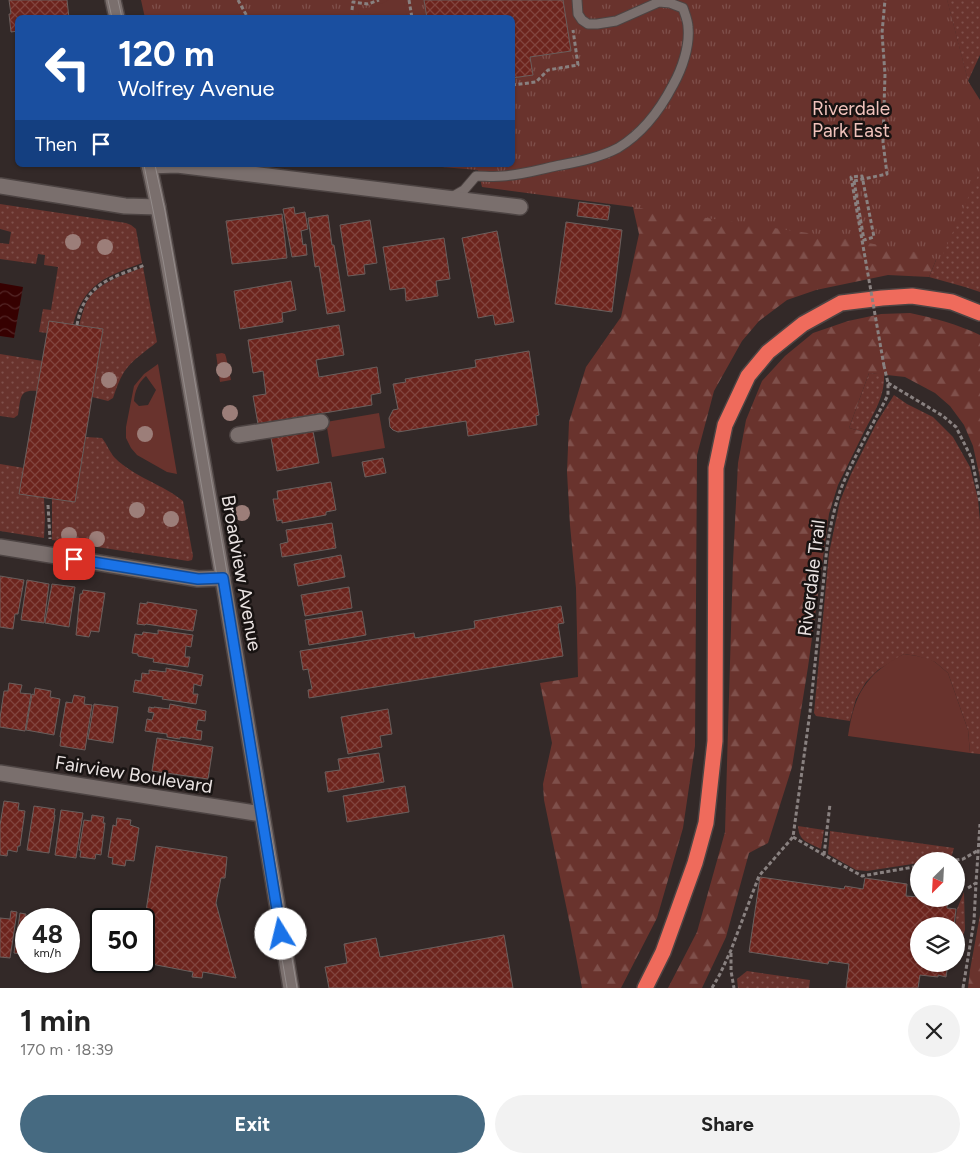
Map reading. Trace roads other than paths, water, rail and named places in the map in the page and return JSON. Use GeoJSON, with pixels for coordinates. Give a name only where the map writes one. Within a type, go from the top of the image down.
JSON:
{"type":"FeatureCollection","features":[{"type":"Feature","properties":{"kind":"highway"},"geometry":{"type":"LineString","coordinates":[[645,988],[664,952],[695,863],[706,824],[715,741],[716,468],[724,425],[748,376],[768,352],[803,324],[841,304],[912,296],[952,302],[980,313]]}},
{"type":"Feature","properties":{"kind":"street"},"geometry":{"type":"LineString","coordinates":[[113,0],[116,15]]}},
{"type":"Feature","properties":{"kind":"street","name":"Broadview Avenue"},"geometry":{"type":"LineString","coordinates":[[149,167],[223,578],[291,988]]}},
{"type":"Feature","properties":{"kind":"street"},"geometry":{"type":"LineString","coordinates":[[194,167],[520,207]]}},
{"type":"Feature","properties":{"kind":"street"},"geometry":{"type":"LineString","coordinates":[[0,186],[125,206],[158,207]]}},
{"type":"Feature","properties":{"kind":"street"},"geometry":{"type":"LineString","coordinates":[[238,435],[321,422]]}},
{"type":"Feature","properties":{"kind":"street"},"geometry":{"type":"LineString","coordinates":[[0,547],[198,579],[223,578]]}},
{"type":"Feature","properties":{"kind":"street","name":"Fairview Boulevard"},"geometry":{"type":"LineString","coordinates":[[0,773],[262,814]]}},
{"type":"Feature","properties":{"kind":"lane"},"geometry":{"type":"LineString","coordinates":[[450,198],[464,190],[476,176],[503,176],[591,158],[617,148],[646,126],[657,111],[676,80],[688,45],[688,26],[682,4],[659,2],[616,21],[588,24],[578,14],[577,0]]}},
{"type":"Feature","properties":{"kind":"water"},"geometry":{"type":"Polygon","coordinates":[[[0,283],[23,287],[14,338],[0,336],[0,283]]]}},
{"type":"Feature","properties":{"kind":"tram line"},"geometry":{"type":"LineString","coordinates":[[108,0],[111,15]]}},
{"type":"Feature","properties":{"kind":"tram line"},"geometry":{"type":"LineString","coordinates":[[118,0],[121,15]]}},
{"type":"Feature","properties":{"kind":"tram line"},"geometry":{"type":"LineString","coordinates":[[144,167],[163,260],[287,988]]}},
{"type":"Feature","properties":{"kind":"tram line"},"geometry":{"type":"LineString","coordinates":[[155,167],[188,341],[297,988]]}},
{"type":"Feature","properties":{"kind":"park label","name":"Riverdale Park East"},"geometry":{"type":"Point","coordinates":[851,119]}}]}
